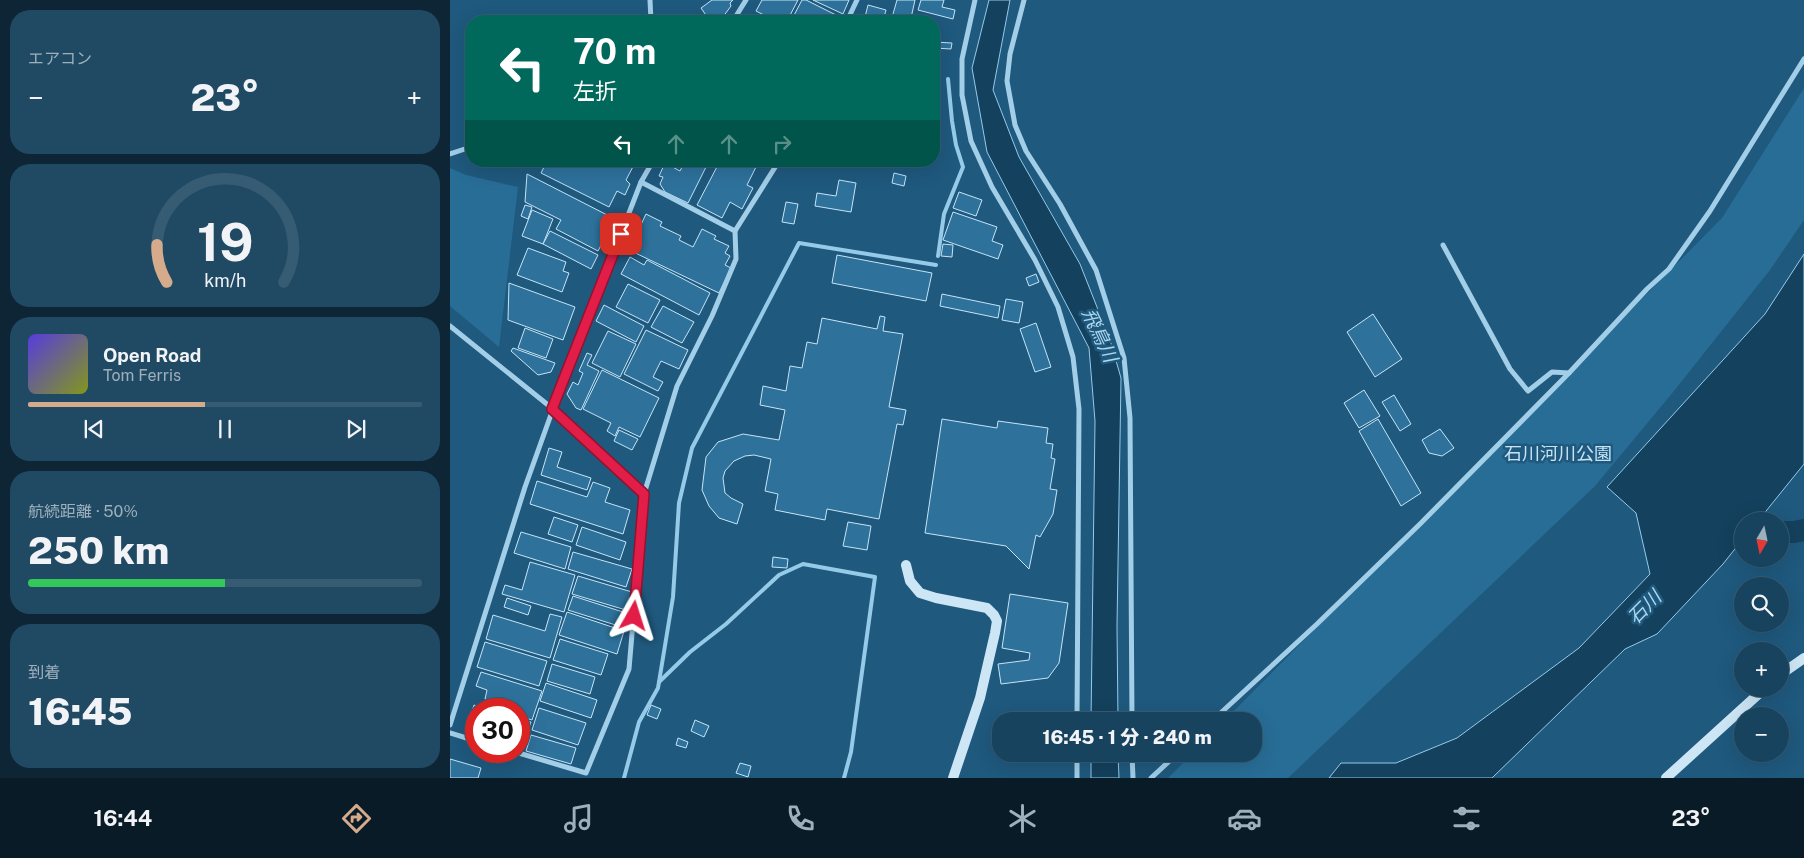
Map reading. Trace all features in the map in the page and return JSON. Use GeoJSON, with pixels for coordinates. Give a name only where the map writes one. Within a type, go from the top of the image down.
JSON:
{"type":"FeatureCollection","features":[{"type":"Feature","properties":{"kind":"street"},"geometry":{"type":"LineString","coordinates":[[650,0],[651,15]]}},
{"type":"Feature","properties":{"kind":"street"},"geometry":{"type":"LineString","coordinates":[[737,15],[746,0]]}},
{"type":"Feature","properties":{"kind":"street"},"geometry":{"type":"LineString","coordinates":[[850,15],[857,0]]}},
{"type":"Feature","properties":{"kind":"street"},"geometry":{"type":"LineString","coordinates":[[975,0],[962,59],[962,95],[971,141],[992,187],[1035,260],[1054,300],[1073,357],[1079,409],[1077,712]]}},
{"type":"Feature","properties":{"kind":"street"},"geometry":{"type":"LineString","coordinates":[[1024,0],[1010,54],[1008,81],[1015,125],[1026,151],[1060,204],[1096,270],[1124,358],[1130,418],[1132,712]]}},
{"type":"Feature","properties":{"kind":"street"},"geometry":{"type":"LineString","coordinates":[[1222,712],[1318,624],[1407,536],[1569,373],[1647,289],[1669,269],[1710,211],[1804,59]]}},
{"type":"Feature","properties":{"kind":"street"},"geometry":{"type":"LineString","coordinates":[[450,154],[465,149]]}},
{"type":"Feature","properties":{"kind":"street"},"geometry":{"type":"LineString","coordinates":[[450,725],[525,487],[552,409],[641,182],[650,167]]}},
{"type":"Feature","properties":{"kind":"street"},"geometry":{"type":"LineString","coordinates":[[530,756],[586,773],[629,669],[644,494],[677,386],[712,316],[736,259],[734,230],[775,167]]}},
{"type":"Feature","properties":{"kind":"street"},"geometry":{"type":"LineString","coordinates":[[641,182],[734,230]]}},
{"type":"Feature","properties":{"kind":"street"},"geometry":{"type":"LineString","coordinates":[[1443,245],[1510,369],[1528,391],[1552,372],[1569,373]]}},
{"type":"Feature","properties":{"kind":"street"},"geometry":{"type":"LineString","coordinates":[[450,326],[552,409],[644,494]]}},
{"type":"Feature","properties":{"kind":"street"},"geometry":{"type":"LineString","coordinates":[[906,565],[910,581],[920,593],[987,608],[994,615],[996,621],[980,698],[953,778]]}},
{"type":"Feature","properties":{"kind":"street"},"geometry":{"type":"LineString","coordinates":[[1789,669],[1804,658]]}},
{"type":"Feature","properties":{"kind":"street"},"geometry":{"type":"LineString","coordinates":[[1666,778],[1755,697]]}},
{"type":"Feature","properties":{"kind":"street"},"geometry":{"type":"LineString","coordinates":[[450,733],[465,738]]}},
{"type":"Feature","properties":{"kind":"street"},"geometry":{"type":"LineString","coordinates":[[1077,762],[1077,778]]}},
{"type":"Feature","properties":{"kind":"street"},"geometry":{"type":"LineString","coordinates":[[1132,762],[1133,778]]}},
{"type":"Feature","properties":{"kind":"street"},"geometry":{"type":"LineString","coordinates":[[1151,778],[1168,762]]}},
{"type":"Feature","properties":{"kind":"green space","name":"石川河川公園"},"geometry":{"type":"Polygon","coordinates":[[[1804,88],[1804,220],[1770,270],[1674,391],[1595,486],[1288,778],[1168,778],[1184,762],[1262,762],[1262,712],[1233,712],[1722,218],[1804,88]]]}},
{"type":"Feature","properties":{"kind":"green space"},"geometry":{"type":"Polygon","coordinates":[[[450,168],[466,175],[518,187],[499,347],[450,306],[450,168]]]}},
{"type":"Feature","properties":{"kind":"water","name":"飛鳥川"},"geometry":{"type":"Polygon","coordinates":[[[989,0],[1010,0],[993,90],[1019,157],[1080,264],[1110,340],[1121,378],[1117,626],[1118,712],[1091,712],[1095,421],[1089,348],[987,152],[972,68],[989,0]]]}},
{"type":"Feature","properties":{"kind":"water","name":"石川"},"geometry":{"type":"Polygon","coordinates":[[[1804,254],[1804,464],[1765,512],[1734,512],[1734,550],[1723,564],[1657,634],[1625,649],[1492,778],[1329,778],[1341,763],[1396,763],[1457,738],[1579,648],[1650,574],[1636,513],[1607,487],[1765,314],[1804,254]]]}},
{"type":"Feature","properties":{"kind":"water"},"geometry":{"type":"Polygon","coordinates":[[[1091,762],[1118,762],[1119,778],[1091,778],[1091,762]]]}},
{"type":"Feature","properties":{"kind":"building"},"geometry":{"type":"Polygon","coordinates":[[[712,0],[733,0],[724,15],[706,15],[701,8],[712,0]]]}},
{"type":"Feature","properties":{"kind":"building"},"geometry":{"type":"Polygon","coordinates":[[[762,0],[798,0],[790,15],[764,15],[756,11],[762,0]]]}},
{"type":"Feature","properties":{"kind":"building"},"geometry":{"type":"Polygon","coordinates":[[[802,0],[806,0],[836,15],[794,15],[802,0]]]}},
{"type":"Feature","properties":{"kind":"building"},"geometry":{"type":"Polygon","coordinates":[[[813,0],[849,0],[843,14],[813,0]]]}},
{"type":"Feature","properties":{"kind":"building"},"geometry":{"type":"Polygon","coordinates":[[[897,0],[915,0],[912,15],[893,15],[897,0]]]}},
{"type":"Feature","properties":{"kind":"building"},"geometry":{"type":"Polygon","coordinates":[[[921,0],[944,0],[942,7],[955,10],[953,19],[918,10],[921,0]]]}},
{"type":"Feature","properties":{"kind":"building"},"geometry":{"type":"Polygon","coordinates":[[[868,5],[886,10],[885,15],[866,15],[868,5]]]}},
{"type":"Feature","properties":{"kind":"building"},"geometry":{"type":"Polygon","coordinates":[[[940,42],[952,43],[951,49],[940,48],[940,42]]]}},
{"type":"Feature","properties":{"kind":"building"},"geometry":{"type":"Polygon","coordinates":[[[544,167],[633,167],[626,180],[630,184],[625,195],[617,191],[609,207],[541,173],[544,167]]]}},
{"type":"Feature","properties":{"kind":"building"},"geometry":{"type":"Polygon","coordinates":[[[663,167],[672,167],[680,171],[682,167],[706,167],[688,203],[665,192],[660,184],[663,177],[659,176],[663,167]]]}},
{"type":"Feature","properties":{"kind":"building"},"geometry":{"type":"Polygon","coordinates":[[[717,167],[756,167],[747,185],[753,188],[742,209],[730,202],[722,218],[697,205],[717,167]]]}},
{"type":"Feature","properties":{"kind":"building"},"geometry":{"type":"Polygon","coordinates":[[[894,173],[906,176],[904,186],[892,183],[894,173]]]}},
{"type":"Feature","properties":{"kind":"building"},"geometry":{"type":"Polygon","coordinates":[[[527,174],[615,219],[598,251],[556,229],[561,220],[525,202],[527,174]]]}},
{"type":"Feature","properties":{"kind":"building"},"geometry":{"type":"Polygon","coordinates":[[[839,180],[856,183],[851,212],[815,206],[817,193],[836,196],[839,180]]]}},
{"type":"Feature","properties":{"kind":"building"},"geometry":{"type":"Polygon","coordinates":[[[959,192],[982,200],[976,216],[953,208],[959,192]]]}},
{"type":"Feature","properties":{"kind":"building"},"geometry":{"type":"Polygon","coordinates":[[[786,202],[798,204],[794,224],[782,222],[786,202]]]}},
{"type":"Feature","properties":{"kind":"building"},"geometry":{"type":"Polygon","coordinates":[[[525,205],[532,207],[528,219],[521,216],[525,205]]]}},
{"type":"Feature","properties":{"kind":"building"},"geometry":{"type":"Polygon","coordinates":[[[532,210],[553,219],[543,244],[522,236],[532,210]]]}},
{"type":"Feature","properties":{"kind":"building"},"geometry":{"type":"Polygon","coordinates":[[[953,212],[997,227],[992,241],[1003,245],[998,259],[943,240],[953,212]]]}},
{"type":"Feature","properties":{"kind":"building"},"geometry":{"type":"Polygon","coordinates":[[[646,214],[662,222],[660,226],[681,236],[679,240],[693,247],[702,229],[716,236],[714,239],[729,246],[725,253],[730,256],[725,265],[731,268],[719,293],[629,250],[646,214]]]}},
{"type":"Feature","properties":{"kind":"building"},"geometry":{"type":"Polygon","coordinates":[[[550,231],[598,255],[591,269],[543,244],[550,231]]]}},
{"type":"Feature","properties":{"kind":"building"},"geometry":{"type":"Polygon","coordinates":[[[943,244],[953,245],[952,257],[941,256],[943,244]]]}},
{"type":"Feature","properties":{"kind":"building"},"geometry":{"type":"Polygon","coordinates":[[[528,248],[566,262],[563,271],[569,273],[562,292],[517,275],[528,248]]]}},
{"type":"Feature","properties":{"kind":"building"},"geometry":{"type":"Polygon","coordinates":[[[837,255],[932,273],[926,301],[832,283],[837,255]]]}},
{"type":"Feature","properties":{"kind":"building"},"geometry":{"type":"Polygon","coordinates":[[[630,257],[644,265],[647,260],[710,293],[699,315],[621,274],[630,257]]]}},
{"type":"Feature","properties":{"kind":"building"},"geometry":{"type":"Polygon","coordinates":[[[1036,274],[1039,282],[1029,286],[1026,278],[1036,274]]]}},
{"type":"Feature","properties":{"kind":"building"},"geometry":{"type":"Polygon","coordinates":[[[509,283],[575,307],[563,340],[508,320],[509,283]]]}},
{"type":"Feature","properties":{"kind":"building"},"geometry":{"type":"Polygon","coordinates":[[[628,284],[660,300],[648,323],[616,307],[628,284]]]}},
{"type":"Feature","properties":{"kind":"building"},"geometry":{"type":"Polygon","coordinates":[[[942,294],[1000,306],[998,318],[940,306],[942,294]]]}},
{"type":"Feature","properties":{"kind":"building"},"geometry":{"type":"Polygon","coordinates":[[[1006,299],[1023,302],[1019,323],[1002,320],[1006,299]]]}},
{"type":"Feature","properties":{"kind":"building"},"geometry":{"type":"Polygon","coordinates":[[[604,305],[644,326],[636,342],[596,321],[604,305]]]}},
{"type":"Feature","properties":{"kind":"building"},"geometry":{"type":"Polygon","coordinates":[[[663,306],[694,322],[682,343],[651,327],[663,306]]]}},
{"type":"Feature","properties":{"kind":"building"},"geometry":{"type":"Polygon","coordinates":[[[1373,314],[1402,359],[1375,377],[1347,332],[1373,314]]]}},
{"type":"Feature","properties":{"kind":"building"},"geometry":{"type":"Polygon","coordinates":[[[880,316],[885,317],[883,331],[903,334],[889,407],[906,410],[903,425],[897,424],[879,519],[827,509],[825,520],[775,510],[778,494],[765,491],[771,459],[754,455],[745,456],[734,461],[725,471],[723,478],[725,493],[743,504],[737,524],[719,518],[709,506],[702,490],[706,457],[718,442],[743,434],[779,440],[785,410],[760,405],[763,386],[786,391],[790,366],[802,368],[807,342],[817,344],[822,318],[877,329],[880,316]]]}},
{"type":"Feature","properties":{"kind":"building"},"geometry":{"type":"Polygon","coordinates":[[[1036,323],[1051,367],[1035,372],[1020,329],[1036,323]]]}},
{"type":"Feature","properties":{"kind":"building"},"geometry":{"type":"Polygon","coordinates":[[[525,328],[553,339],[546,358],[518,348],[525,328]]]}},
{"type":"Feature","properties":{"kind":"building"},"geometry":{"type":"Polygon","coordinates":[[[646,330],[688,350],[679,369],[661,361],[653,377],[663,382],[658,391],[624,374],[646,330]]]}},
{"type":"Feature","properties":{"kind":"building"},"geometry":{"type":"Polygon","coordinates":[[[608,331],[636,344],[620,377],[592,363],[608,331]]]}},
{"type":"Feature","properties":{"kind":"building"},"geometry":{"type":"Polygon","coordinates":[[[513,348],[555,363],[551,372],[538,375],[511,351],[513,348]]]}},
{"type":"Feature","properties":{"kind":"building"},"geometry":{"type":"Polygon","coordinates":[[[587,353],[592,355],[587,365],[599,371],[581,410],[576,408],[567,394],[573,382],[578,385],[583,373],[579,371],[587,353]]]}},
{"type":"Feature","properties":{"kind":"building"},"geometry":{"type":"Polygon","coordinates":[[[602,370],[659,398],[640,437],[619,427],[615,436],[607,431],[611,423],[583,409],[602,370]]]}},
{"type":"Feature","properties":{"kind":"building"},"geometry":{"type":"Polygon","coordinates":[[[1364,390],[1380,416],[1359,428],[1344,403],[1364,390]]]}},
{"type":"Feature","properties":{"kind":"building"},"geometry":{"type":"Polygon","coordinates":[[[1394,395],[1411,424],[1400,431],[1382,402],[1394,395]]]}},
{"type":"Feature","properties":{"kind":"building"},"geometry":{"type":"Polygon","coordinates":[[[942,419],[997,428],[998,421],[1048,428],[1046,443],[1053,444],[1051,458],[1055,459],[1050,489],[1057,490],[1053,514],[1040,537],[1036,535],[1029,569],[1006,546],[925,533],[942,419]]]}},
{"type":"Feature","properties":{"kind":"building"},"geometry":{"type":"Polygon","coordinates":[[[1378,419],[1421,493],[1401,506],[1359,431],[1378,419]]]}},
{"type":"Feature","properties":{"kind":"building"},"geometry":{"type":"Polygon","coordinates":[[[1440,429],[1454,448],[1442,456],[1429,453],[1422,440],[1440,429]]]}},
{"type":"Feature","properties":{"kind":"building"},"geometry":{"type":"Polygon","coordinates":[[[619,430],[638,439],[632,450],[614,441],[619,430]]]}},
{"type":"Feature","properties":{"kind":"building"},"geometry":{"type":"Polygon","coordinates":[[[549,448],[562,452],[557,467],[591,478],[587,490],[541,475],[549,448]]]}},
{"type":"Feature","properties":{"kind":"building"},"geometry":{"type":"Polygon","coordinates":[[[537,481],[587,497],[593,482],[610,488],[605,502],[630,510],[623,534],[530,504],[537,481]]]}},
{"type":"Feature","properties":{"kind":"building"},"geometry":{"type":"Polygon","coordinates":[[[554,517],[578,525],[572,542],[548,534],[554,517]]]}},
{"type":"Feature","properties":{"kind":"building"},"geometry":{"type":"Polygon","coordinates":[[[848,522],[871,526],[867,550],[843,546],[848,522]]]}},
{"type":"Feature","properties":{"kind":"building"},"geometry":{"type":"Polygon","coordinates":[[[582,527],[626,542],[620,560],[576,545],[582,527]]]}},
{"type":"Feature","properties":{"kind":"building"},"geometry":{"type":"Polygon","coordinates":[[[521,532],[571,547],[565,569],[514,553],[521,532]]]}},
{"type":"Feature","properties":{"kind":"building"},"geometry":{"type":"Polygon","coordinates":[[[573,552],[632,569],[626,587],[568,569],[573,552]]]}},
{"type":"Feature","properties":{"kind":"building"},"geometry":{"type":"Polygon","coordinates":[[[773,557],[788,559],[787,568],[772,567],[773,557]]]}},
{"type":"Feature","properties":{"kind":"building"},"geometry":{"type":"Polygon","coordinates":[[[530,562],[575,575],[564,612],[502,594],[505,585],[522,590],[530,562]]]}},
{"type":"Feature","properties":{"kind":"building"},"geometry":{"type":"Polygon","coordinates":[[[578,576],[632,592],[626,610],[572,594],[578,576]]]}},
{"type":"Feature","properties":{"kind":"building"},"geometry":{"type":"Polygon","coordinates":[[[1010,594],[1068,603],[1059,663],[1048,678],[1001,684],[998,664],[1029,660],[1030,653],[1002,648],[1010,594]]]}},
{"type":"Feature","properties":{"kind":"building"},"geometry":{"type":"Polygon","coordinates":[[[573,596],[626,613],[622,627],[568,610],[573,596]]]}},
{"type":"Feature","properties":{"kind":"building"},"geometry":{"type":"Polygon","coordinates":[[[507,598],[531,606],[528,615],[504,607],[507,598]]]}},
{"type":"Feature","properties":{"kind":"building"},"geometry":{"type":"Polygon","coordinates":[[[567,612],[624,631],[617,654],[559,635],[567,612]]]}},
{"type":"Feature","properties":{"kind":"building"},"geometry":{"type":"Polygon","coordinates":[[[550,614],[562,617],[550,658],[486,639],[493,615],[545,631],[550,614]]]}},
{"type":"Feature","properties":{"kind":"building"},"geometry":{"type":"Polygon","coordinates":[[[560,639],[608,654],[601,675],[553,660],[560,639]]]}},
{"type":"Feature","properties":{"kind":"building"},"geometry":{"type":"Polygon","coordinates":[[[485,642],[547,661],[539,686],[477,667],[485,642]]]}},
{"type":"Feature","properties":{"kind":"building"},"geometry":{"type":"Polygon","coordinates":[[[552,664],[595,677],[590,694],[547,681],[552,664]]]}},
{"type":"Feature","properties":{"kind":"building"},"geometry":{"type":"Polygon","coordinates":[[[481,672],[542,691],[532,720],[530,719],[530,698],[485,698],[487,690],[476,686],[481,672]]]}},
{"type":"Feature","properties":{"kind":"building"},"geometry":{"type":"Polygon","coordinates":[[[546,683],[597,700],[591,718],[540,701],[546,683]]]}},
{"type":"Feature","properties":{"kind":"building"},"geometry":{"type":"Polygon","coordinates":[[[651,705],[661,709],[657,719],[647,715],[651,705]]]}},
{"type":"Feature","properties":{"kind":"building"},"geometry":{"type":"Polygon","coordinates":[[[539,708],[586,723],[578,745],[532,730],[539,708]]]}},
{"type":"Feature","properties":{"kind":"building"},"geometry":{"type":"Polygon","coordinates":[[[695,720],[709,726],[704,737],[691,731],[695,720]]]}},
{"type":"Feature","properties":{"kind":"building"},"geometry":{"type":"Polygon","coordinates":[[[531,735],[576,748],[571,764],[530,752],[531,735]]]}},
{"type":"Feature","properties":{"kind":"building"},"geometry":{"type":"Polygon","coordinates":[[[678,738],[688,742],[686,748],[676,745],[678,738]]]}},
{"type":"Feature","properties":{"kind":"building"},"geometry":{"type":"Polygon","coordinates":[[[450,759],[481,768],[478,778],[450,778],[450,759]]]}},
{"type":"Feature","properties":{"kind":"building"},"geometry":{"type":"Polygon","coordinates":[[[740,763],[751,766],[748,777],[736,773],[740,763]]]}},
{"type":"Feature","properties":{"kind":"waterway"},"geometry":{"type":"LineString","coordinates":[[938,256],[944,214],[963,167],[956,145],[948,79]]}},
{"type":"Feature","properties":{"kind":"waterway"},"geometry":{"type":"LineString","coordinates":[[624,778],[639,722],[658,688],[673,597],[679,503],[692,448],[799,243],[936,265]]}},
{"type":"Feature","properties":{"kind":"waterway"},"geometry":{"type":"LineString","coordinates":[[1789,532],[1804,530]]}},
{"type":"Feature","properties":{"kind":"waterway"},"geometry":{"type":"LineString","coordinates":[[659,682],[690,652],[726,624],[779,575],[803,564],[875,577],[851,752],[844,778]]}},
{"type":"Feature","properties":{"kind":"route"},"geometry":{"type":"LineString","coordinates":[[621,234],[552,409],[644,494],[634,616]]}}]}
